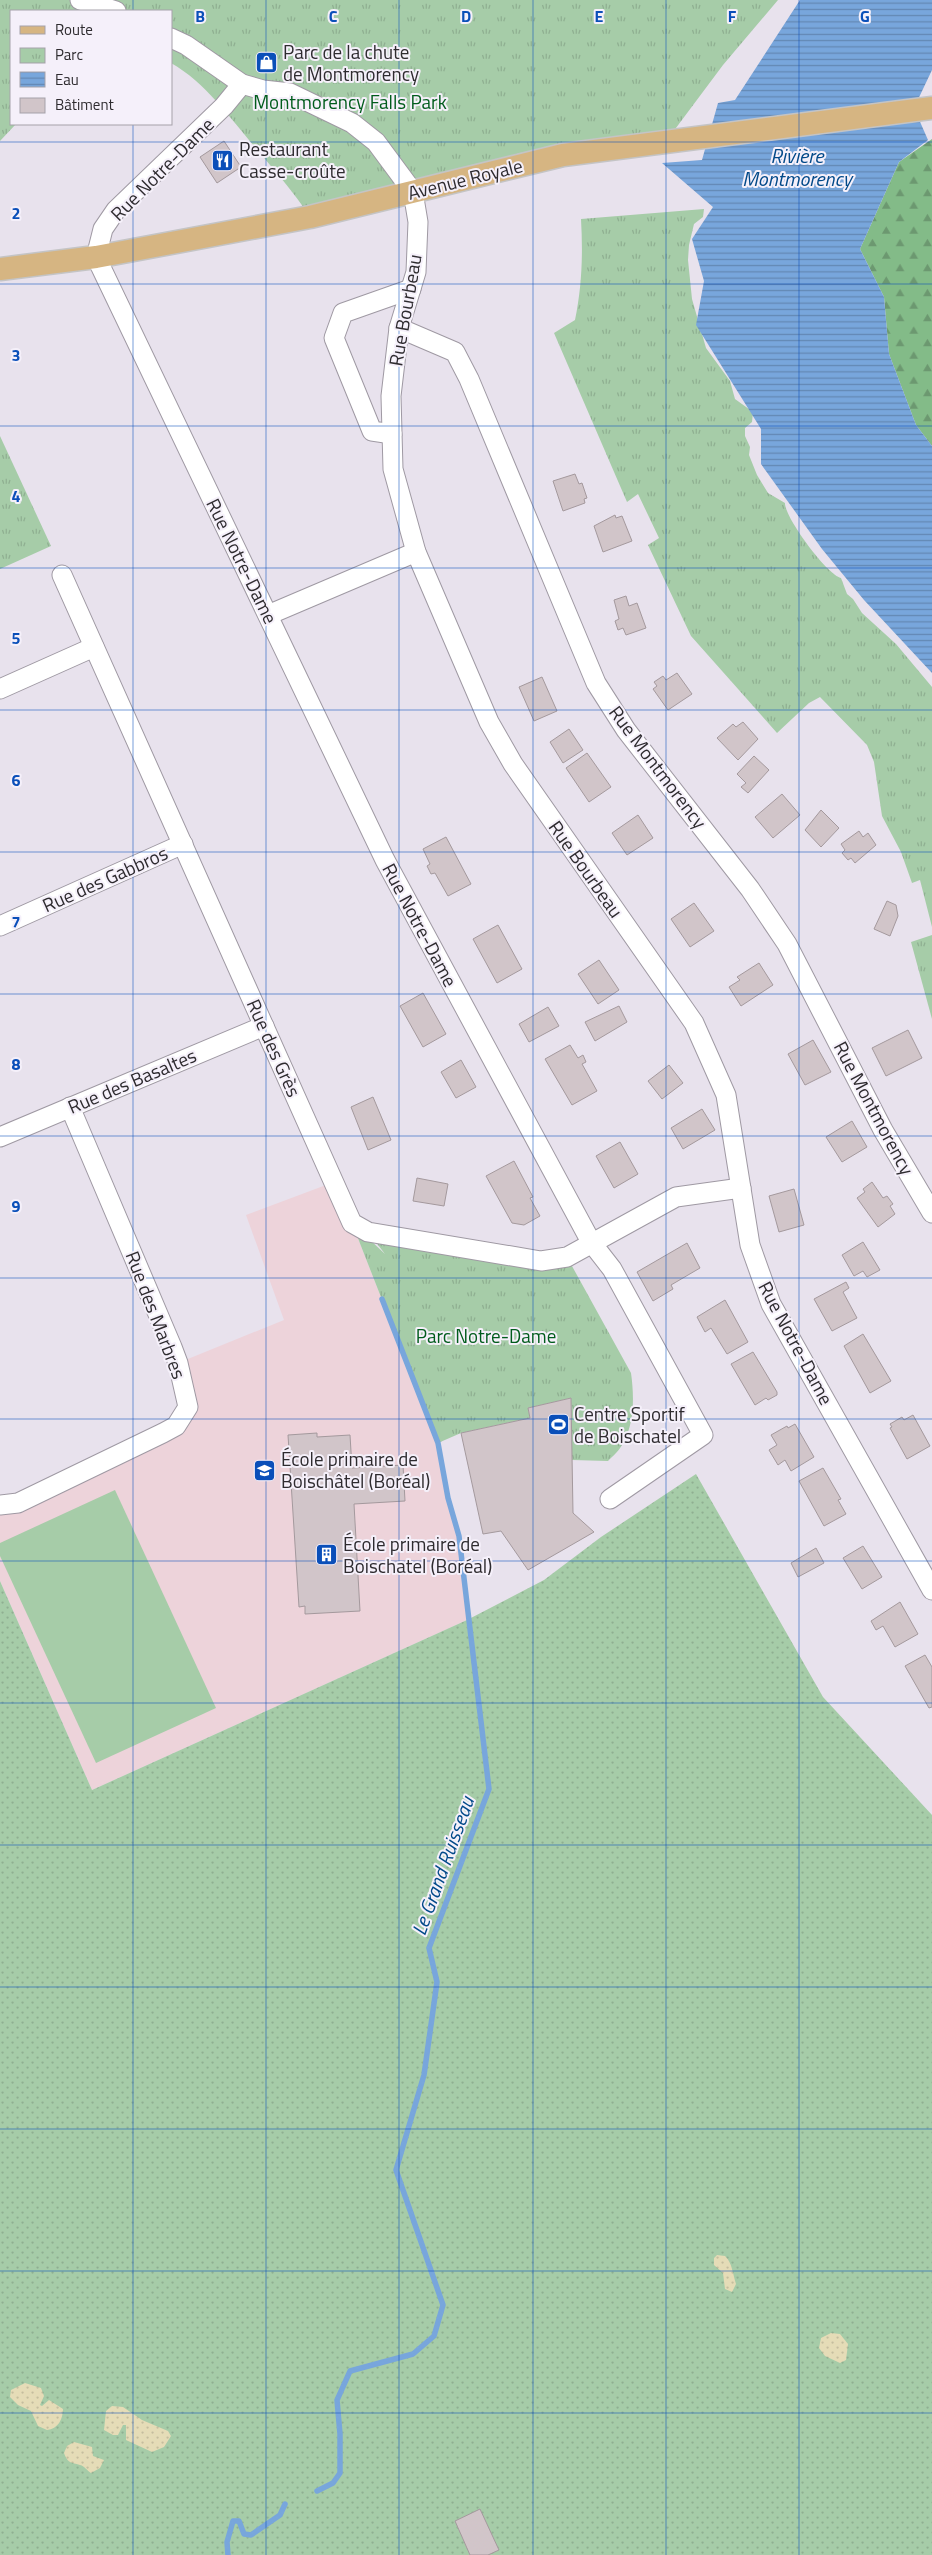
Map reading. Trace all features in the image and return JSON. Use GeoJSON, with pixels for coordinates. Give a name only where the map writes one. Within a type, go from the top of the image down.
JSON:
{"type":"FeatureCollection","features":[{"type":"Feature","properties":{"kind":"main road","name":"Avenue Royale"},"geometry":{"type":"LineString","coordinates":[[0,269],[96,256],[310,217],[563,156],[932,108]]}},
{"type":"Feature","properties":{"kind":"street"},"geometry":{"type":"LineString","coordinates":[[80,0],[113,10]]}},
{"type":"Feature","properties":{"kind":"street"},"geometry":{"type":"LineString","coordinates":[[172,38],[186,45],[242,84]]}},
{"type":"Feature","properties":{"kind":"street","name":"Rue Bourbeau"},"geometry":{"type":"LineString","coordinates":[[242,84],[263,90],[290,93],[352,123],[376,142],[393,162],[413,192],[418,222],[416,272],[399,328],[391,396],[393,469],[416,552],[489,722],[513,764],[694,1023],[726,1095],[741,1188]]}},
{"type":"Feature","properties":{"kind":"street","name":"Rue Notre-Dame"},"geometry":{"type":"LineString","coordinates":[[242,84],[224,106],[116,210],[103,229],[96,256],[385,860],[591,1242],[612,1269],[703,1436],[610,1499]]}},
{"type":"Feature","properties":{"kind":"street"},"geometry":{"type":"LineString","coordinates":[[392,434],[372,431],[334,338],[343,313],[410,289]]}},
{"type":"Feature","properties":{"kind":"street","name":"Rue Montmorency"},"geometry":{"type":"LineString","coordinates":[[399,328],[455,352],[469,379],[596,683],[626,730],[750,889],[787,944],[883,1130],[932,1213]]}},
{"type":"Feature","properties":{"kind":"street"},"geometry":{"type":"LineString","coordinates":[[268,615],[416,552]]}},
{"type":"Feature","properties":{"kind":"street","name":"Rue des Grès"},"geometry":{"type":"LineString","coordinates":[[62,575],[352,1223],[368,1232],[376,1234],[541,1261],[567,1257],[591,1242]]}},
{"type":"Feature","properties":{"kind":"street"},"geometry":{"type":"LineString","coordinates":[[0,689],[94,647]]}},
{"type":"Feature","properties":{"kind":"street","name":"Rue des Gabbros"},"geometry":{"type":"LineString","coordinates":[[0,926],[183,844]]}},
{"type":"Feature","properties":{"kind":"street","name":"Rue des Basaltes"},"geometry":{"type":"LineString","coordinates":[[0,1137],[264,1026]]}},
{"type":"Feature","properties":{"kind":"street","name":"Rue des Marbres"},"geometry":{"type":"LineString","coordinates":[[0,1505],[18,1503],[163,1433],[176,1426],[188,1407],[175,1355],[70,1108]]}},
{"type":"Feature","properties":{"kind":"street"},"geometry":{"type":"LineString","coordinates":[[591,1242],[676,1197],[741,1188]]}},
{"type":"Feature","properties":{"kind":"street","name":"Rue Notre-Dame"},"geometry":{"type":"LineString","coordinates":[[741,1188],[750,1245],[771,1304],[932,1590]]}},
{"type":"Feature","properties":{"kind":"shaded area","name":"École primaire de Boischâtel (Boréal)"},"geometry":{"type":"Polygon","coordinates":[[[334,1182],[352,1223],[438,1443],[448,1498],[459,1536],[467,1620],[92,1790],[0,1581],[0,1505],[163,1433],[188,1407],[178,1363],[284,1320],[246,1215],[334,1182]]]}},
{"type":"Feature","properties":{"kind":"green space","name":"Montmorency Falls Park"},"geometry":{"type":"Polygon","coordinates":[[[0,0],[778,0],[723,65],[664,144],[310,217],[284,181],[216,101],[195,80],[172,64],[172,10],[10,10],[10,125],[15,125],[0,141],[0,0]]]}},
{"type":"Feature","properties":{"kind":"green space"},"geometry":{"type":"Polygon","coordinates":[[[932,139],[932,446],[916,425],[889,354],[884,297],[860,249],[899,162],[932,139]]]}},
{"type":"Feature","properties":{"kind":"green space"},"geometry":{"type":"Polygon","coordinates":[[[704,209],[703,217],[694,224],[689,245],[688,260],[692,299],[706,348],[730,381],[735,399],[753,412],[752,422],[745,428],[745,436],[750,447],[749,455],[757,475],[768,493],[785,503],[791,520],[807,544],[834,574],[841,578],[847,594],[853,599],[862,613],[896,644],[932,687],[932,927],[920,880],[912,883],[901,852],[882,816],[874,762],[867,745],[820,697],[809,703],[777,733],[691,636],[648,545],[659,538],[638,494],[627,502],[554,333],[575,320],[581,270],[581,219],[704,209]]]}},
{"type":"Feature","properties":{"kind":"green space"},"geometry":{"type":"Polygon","coordinates":[[[0,436],[51,546],[0,569],[0,436]]]}},
{"type":"Feature","properties":{"kind":"green space"},"geometry":{"type":"Polygon","coordinates":[[[932,935],[932,1019],[911,942],[932,935]]]}},
{"type":"Feature","properties":{"kind":"green space","name":"Parc Notre-Dame"},"geometry":{"type":"Polygon","coordinates":[[[352,1223],[385,1254],[368,1232],[567,1257],[631,1373],[633,1390],[632,1418],[622,1446],[608,1461],[572,1460],[571,1398],[528,1408],[530,1418],[461,1433],[438,1443],[352,1223]]]}},
{"type":"Feature","properties":{"kind":"green space"},"geometry":{"type":"Polygon","coordinates":[[[696,1474],[823,1697],[932,1815],[932,2555],[0,2555],[0,1581],[92,1790],[467,1620],[544,1580],[601,1537],[696,1474]]]}},
{"type":"Feature","properties":{"kind":"green space"},"geometry":{"type":"Polygon","coordinates":[[[115,1490],[216,1708],[96,1763],[0,1556],[0,1543],[115,1490]]]}},
{"type":"Feature","properties":{"kind":"sand"},"geometry":{"type":"Polygon","coordinates":[[[717,2255],[725,2256],[731,2265],[736,2284],[732,2292],[725,2289],[723,2273],[714,2265],[714,2258],[717,2255]]]}},
{"type":"Feature","properties":{"kind":"sand"},"geometry":{"type":"Polygon","coordinates":[[[831,2333],[840,2334],[848,2344],[846,2360],[840,2363],[825,2356],[819,2348],[821,2338],[831,2333]]]}},
{"type":"Feature","properties":{"kind":"sand"},"geometry":{"type":"Polygon","coordinates":[[[25,2383],[41,2388],[44,2396],[40,2405],[42,2406],[49,2400],[63,2409],[61,2420],[57,2426],[47,2430],[38,2426],[31,2411],[18,2405],[10,2397],[11,2390],[25,2383]]]}},
{"type":"Feature","properties":{"kind":"sand"},"geometry":{"type":"Polygon","coordinates":[[[112,2406],[123,2407],[142,2420],[168,2431],[171,2436],[164,2447],[152,2452],[126,2440],[126,2425],[123,2425],[118,2435],[113,2435],[104,2430],[106,2411],[112,2406]]]}},
{"type":"Feature","properties":{"kind":"sand"},"geometry":{"type":"Polygon","coordinates":[[[74,2442],[92,2447],[93,2456],[104,2460],[100,2468],[91,2473],[82,2466],[68,2461],[64,2453],[67,2446],[74,2442]]]}},
{"type":"Feature","properties":{"kind":"water","name":"Rivière Montmorency"},"geometry":{"type":"Polygon","coordinates":[[[800,0],[932,0],[932,70],[914,108],[928,140],[899,162],[860,249],[884,297],[889,354],[916,425],[932,446],[932,673],[864,600],[822,549],[761,464],[761,429],[696,325],[704,281],[692,239],[713,207],[662,163],[702,160],[718,103],[735,100],[800,0]]]}},
{"type":"Feature","properties":{"kind":"building"},"geometry":{"type":"Polygon","coordinates":[[[265,56],[272,61],[267,67],[261,62],[265,56]]]}},
{"type":"Feature","properties":{"kind":"building"},"geometry":{"type":"Polygon","coordinates":[[[224,141],[241,167],[217,183],[200,157],[224,141]]]}},
{"type":"Feature","properties":{"kind":"building"},"geometry":{"type":"Polygon","coordinates":[[[575,474],[579,484],[582,483],[587,498],[584,499],[585,503],[563,511],[553,481],[575,474]]]}},
{"type":"Feature","properties":{"kind":"building"},"geometry":{"type":"Polygon","coordinates":[[[615,515],[616,518],[622,516],[632,541],[603,552],[594,526],[615,515]]]}},
{"type":"Feature","properties":{"kind":"building"},"geometry":{"type":"Polygon","coordinates":[[[626,596],[629,606],[637,603],[646,628],[626,635],[623,628],[618,630],[615,621],[619,619],[614,600],[626,596]]]}},
{"type":"Feature","properties":{"kind":"building"},"geometry":{"type":"Polygon","coordinates":[[[677,673],[692,694],[668,710],[653,689],[657,686],[654,682],[663,676],[666,680],[677,673]]]}},
{"type":"Feature","properties":{"kind":"building"},"geometry":{"type":"Polygon","coordinates":[[[542,677],[557,711],[534,721],[519,687],[542,677]]]}},
{"type":"Feature","properties":{"kind":"building"},"geometry":{"type":"Polygon","coordinates":[[[743,722],[758,739],[738,760],[717,738],[733,724],[736,727],[743,722]]]}},
{"type":"Feature","properties":{"kind":"building"},"geometry":{"type":"Polygon","coordinates":[[[569,729],[583,750],[563,763],[550,742],[569,729]]]}},
{"type":"Feature","properties":{"kind":"building"},"geometry":{"type":"Polygon","coordinates":[[[587,753],[611,787],[589,802],[566,768],[587,753]]]}},
{"type":"Feature","properties":{"kind":"building"},"geometry":{"type":"Polygon","coordinates":[[[754,756],[769,770],[748,793],[741,787],[746,783],[737,774],[754,756]]]}},
{"type":"Feature","properties":{"kind":"building"},"geometry":{"type":"Polygon","coordinates":[[[782,794],[800,815],[773,838],[755,817],[782,794]]]}},
{"type":"Feature","properties":{"kind":"building"},"geometry":{"type":"Polygon","coordinates":[[[821,810],[839,828],[821,847],[805,830],[821,810]]]}},
{"type":"Feature","properties":{"kind":"building"},"geometry":{"type":"Polygon","coordinates":[[[638,815],[653,838],[627,855],[612,833],[638,815]]]}},
{"type":"Feature","properties":{"kind":"building"},"geometry":{"type":"Polygon","coordinates":[[[859,831],[863,837],[868,833],[876,845],[855,863],[851,858],[848,860],[842,853],[845,850],[841,844],[859,831]]]}},
{"type":"Feature","properties":{"kind":"building"},"geometry":{"type":"Polygon","coordinates":[[[446,837],[471,884],[448,896],[435,873],[431,874],[427,866],[430,864],[423,849],[446,837]]]}},
{"type":"Feature","properties":{"kind":"building"},"geometry":{"type":"Polygon","coordinates":[[[887,901],[896,905],[898,916],[890,936],[874,929],[887,901]]]}},
{"type":"Feature","properties":{"kind":"building"},"geometry":{"type":"Polygon","coordinates":[[[694,903],[714,931],[690,947],[671,919],[694,903]]]}},
{"type":"Feature","properties":{"kind":"building"},"geometry":{"type":"Polygon","coordinates":[[[498,925],[522,969],[497,983],[473,939],[498,925]]]}},
{"type":"Feature","properties":{"kind":"building"},"geometry":{"type":"Polygon","coordinates":[[[599,960],[619,990],[598,1004],[578,974],[599,960]]]}},
{"type":"Feature","properties":{"kind":"building"},"geometry":{"type":"Polygon","coordinates":[[[759,963],[773,985],[741,1006],[729,987],[740,980],[737,977],[759,963]]]}},
{"type":"Feature","properties":{"kind":"building"},"geometry":{"type":"Polygon","coordinates":[[[423,993],[446,1034],[423,1047],[400,1006],[423,993]]]}},
{"type":"Feature","properties":{"kind":"building"},"geometry":{"type":"Polygon","coordinates":[[[619,1006],[627,1022],[595,1041],[585,1022],[619,1006]]]}},
{"type":"Feature","properties":{"kind":"building"},"geometry":{"type":"Polygon","coordinates":[[[548,1007],[559,1026],[529,1042],[519,1024],[548,1007]]]}},
{"type":"Feature","properties":{"kind":"building"},"geometry":{"type":"Polygon","coordinates":[[[908,1030],[922,1058],[886,1076],[872,1048],[908,1030]]]}},
{"type":"Feature","properties":{"kind":"building"},"geometry":{"type":"Polygon","coordinates":[[[813,1040],[831,1072],[805,1085],[788,1054],[813,1040]]]}},
{"type":"Feature","properties":{"kind":"building"},"geometry":{"type":"Polygon","coordinates":[[[570,1045],[578,1058],[583,1055],[586,1062],[582,1064],[597,1091],[572,1105],[545,1059],[570,1045]]]}},
{"type":"Feature","properties":{"kind":"building"},"geometry":{"type":"Polygon","coordinates":[[[461,1060],[476,1087],[456,1098],[441,1072],[461,1060]]]}},
{"type":"Feature","properties":{"kind":"building"},"geometry":{"type":"Polygon","coordinates":[[[669,1065],[683,1083],[662,1099],[648,1081],[669,1065]]]}},
{"type":"Feature","properties":{"kind":"building"},"geometry":{"type":"Polygon","coordinates":[[[373,1097],[391,1140],[368,1150],[351,1107],[373,1097]]]}},
{"type":"Feature","properties":{"kind":"building"},"geometry":{"type":"Polygon","coordinates":[[[702,1109],[715,1130],[683,1149],[671,1128],[702,1109]]]}},
{"type":"Feature","properties":{"kind":"building"},"geometry":{"type":"Polygon","coordinates":[[[852,1121],[867,1147],[842,1162],[826,1137],[852,1121]]]}},
{"type":"Feature","properties":{"kind":"building"},"geometry":{"type":"Polygon","coordinates":[[[620,1142],[638,1174],[614,1188],[596,1156],[620,1142]]]}},
{"type":"Feature","properties":{"kind":"building"},"geometry":{"type":"Polygon","coordinates":[[[514,1161],[533,1197],[530,1198],[540,1216],[524,1225],[512,1223],[486,1176],[514,1161]]]}},
{"type":"Feature","properties":{"kind":"building"},"geometry":{"type":"Polygon","coordinates":[[[417,1178],[448,1184],[444,1206],[413,1201],[417,1178]]]}},
{"type":"Feature","properties":{"kind":"building"},"geometry":{"type":"Polygon","coordinates":[[[872,1182],[883,1198],[887,1196],[893,1204],[890,1206],[895,1214],[878,1227],[857,1198],[865,1192],[863,1189],[872,1182]]]}},
{"type":"Feature","properties":{"kind":"building"},"geometry":{"type":"Polygon","coordinates":[[[794,1189],[804,1225],[779,1232],[769,1196],[794,1189]]]}},
{"type":"Feature","properties":{"kind":"building"},"geometry":{"type":"Polygon","coordinates":[[[863,1242],[880,1270],[867,1277],[863,1271],[854,1276],[842,1255],[863,1242]]]}},
{"type":"Feature","properties":{"kind":"building"},"geometry":{"type":"Polygon","coordinates":[[[687,1243],[700,1268],[671,1285],[673,1289],[653,1301],[637,1272],[687,1243]]]}},
{"type":"Feature","properties":{"kind":"building"},"geometry":{"type":"Polygon","coordinates":[[[846,1282],[849,1288],[843,1292],[857,1318],[832,1331],[814,1299],[846,1282]]]}},
{"type":"Feature","properties":{"kind":"building"},"geometry":{"type":"Polygon","coordinates":[[[725,1300],[748,1342],[727,1354],[711,1328],[705,1332],[697,1317],[725,1300]]]}},
{"type":"Feature","properties":{"kind":"building"},"geometry":{"type":"Polygon","coordinates":[[[863,1334],[891,1381],[870,1393],[844,1346],[863,1334]]]}},
{"type":"Feature","properties":{"kind":"building"},"geometry":{"type":"Polygon","coordinates":[[[753,1352],[777,1392],[777,1395],[768,1400],[766,1398],[755,1405],[731,1364],[753,1352]]]}},
{"type":"Feature","properties":{"kind":"building"},"geometry":{"type":"Polygon","coordinates":[[[571,1398],[573,1513],[594,1532],[528,1570],[501,1531],[483,1534],[461,1433],[530,1418],[528,1408],[571,1398]]]}},
{"type":"Feature","properties":{"kind":"building"},"geometry":{"type":"Polygon","coordinates":[[[913,1415],[930,1446],[907,1459],[890,1428],[892,1427],[890,1424],[902,1417],[904,1420],[913,1415]]]}},
{"type":"Feature","properties":{"kind":"building"},"geometry":{"type":"Polygon","coordinates":[[[795,1424],[814,1457],[791,1471],[785,1460],[778,1465],[769,1450],[777,1445],[771,1435],[787,1426],[788,1428],[795,1424]]]}},
{"type":"Feature","properties":{"kind":"building","name":"École primaire de Boischatel (Boréal)"},"geometry":{"type":"Polygon","coordinates":[[[317,1433],[317,1437],[350,1435],[352,1468],[403,1465],[405,1501],[354,1504],[360,1611],[305,1614],[305,1606],[299,1607],[288,1435],[317,1433]]]}},
{"type":"Feature","properties":{"kind":"building"},"geometry":{"type":"Polygon","coordinates":[[[823,1468],[841,1499],[838,1500],[846,1514],[824,1526],[799,1481],[823,1468]]]}},
{"type":"Feature","properties":{"kind":"building"},"geometry":{"type":"Polygon","coordinates":[[[863,1546],[882,1577],[862,1589],[843,1558],[863,1546]]]}},
{"type":"Feature","properties":{"kind":"building"},"geometry":{"type":"Polygon","coordinates":[[[816,1548],[824,1563],[798,1577],[791,1563],[816,1548]]]}},
{"type":"Feature","properties":{"kind":"building"},"geometry":{"type":"Polygon","coordinates":[[[900,1602],[918,1634],[895,1647],[883,1626],[876,1630],[871,1621],[900,1602]]]}},
{"type":"Feature","properties":{"kind":"building"},"geometry":{"type":"Polygon","coordinates":[[[925,1655],[932,1667],[932,1707],[929,1708],[905,1666],[925,1655]]]}},
{"type":"Feature","properties":{"kind":"building"},"geometry":{"type":"Polygon","coordinates":[[[480,2509],[499,2550],[488,2555],[470,2555],[455,2521],[480,2509]]]}},
{"type":"Feature","properties":{"kind":"waterway","name":"Le Grand Ruisseau"},"geometry":{"type":"LineString","coordinates":[[317,2491],[333,2483],[340,2473],[340,2434],[337,2400],[350,2371],[413,2354],[434,2336],[443,2305],[396,2170],[424,2075],[437,1982],[429,1948],[489,1789],[459,1536],[448,1498],[438,1443],[382,1299]]}},
{"type":"Feature","properties":{"kind":"waterway","name":"Le Grand Ruisseau"},"geometry":{"type":"LineString","coordinates":[[228,2555],[227,2542],[233,2521],[239,2521],[244,2534],[251,2535],[280,2515],[285,2504]]}},
{"type":"Feature","properties":{"kind":"place","name":"Parc de la chute de Montmorency"},"geometry":{"type":"Point","coordinates":[267,63]}},
{"type":"Feature","properties":{"kind":"place","name":"Restaurant Casse-croûte"},"geometry":{"type":"Point","coordinates":[223,160]}},
{"type":"Feature","properties":{"kind":"place","name":"Centre Sportif de Boischatel"},"geometry":{"type":"Point","coordinates":[558,1425]}},
{"type":"Feature","properties":{"kind":"place","name":"École primaire de Boischâtel (Boréal)"},"geometry":{"type":"Point","coordinates":[265,1470]}},
{"type":"Feature","properties":{"kind":"place","name":"École primaire de Boischatel (Boréal)"},"geometry":{"type":"Point","coordinates":[327,1555]}}]}
